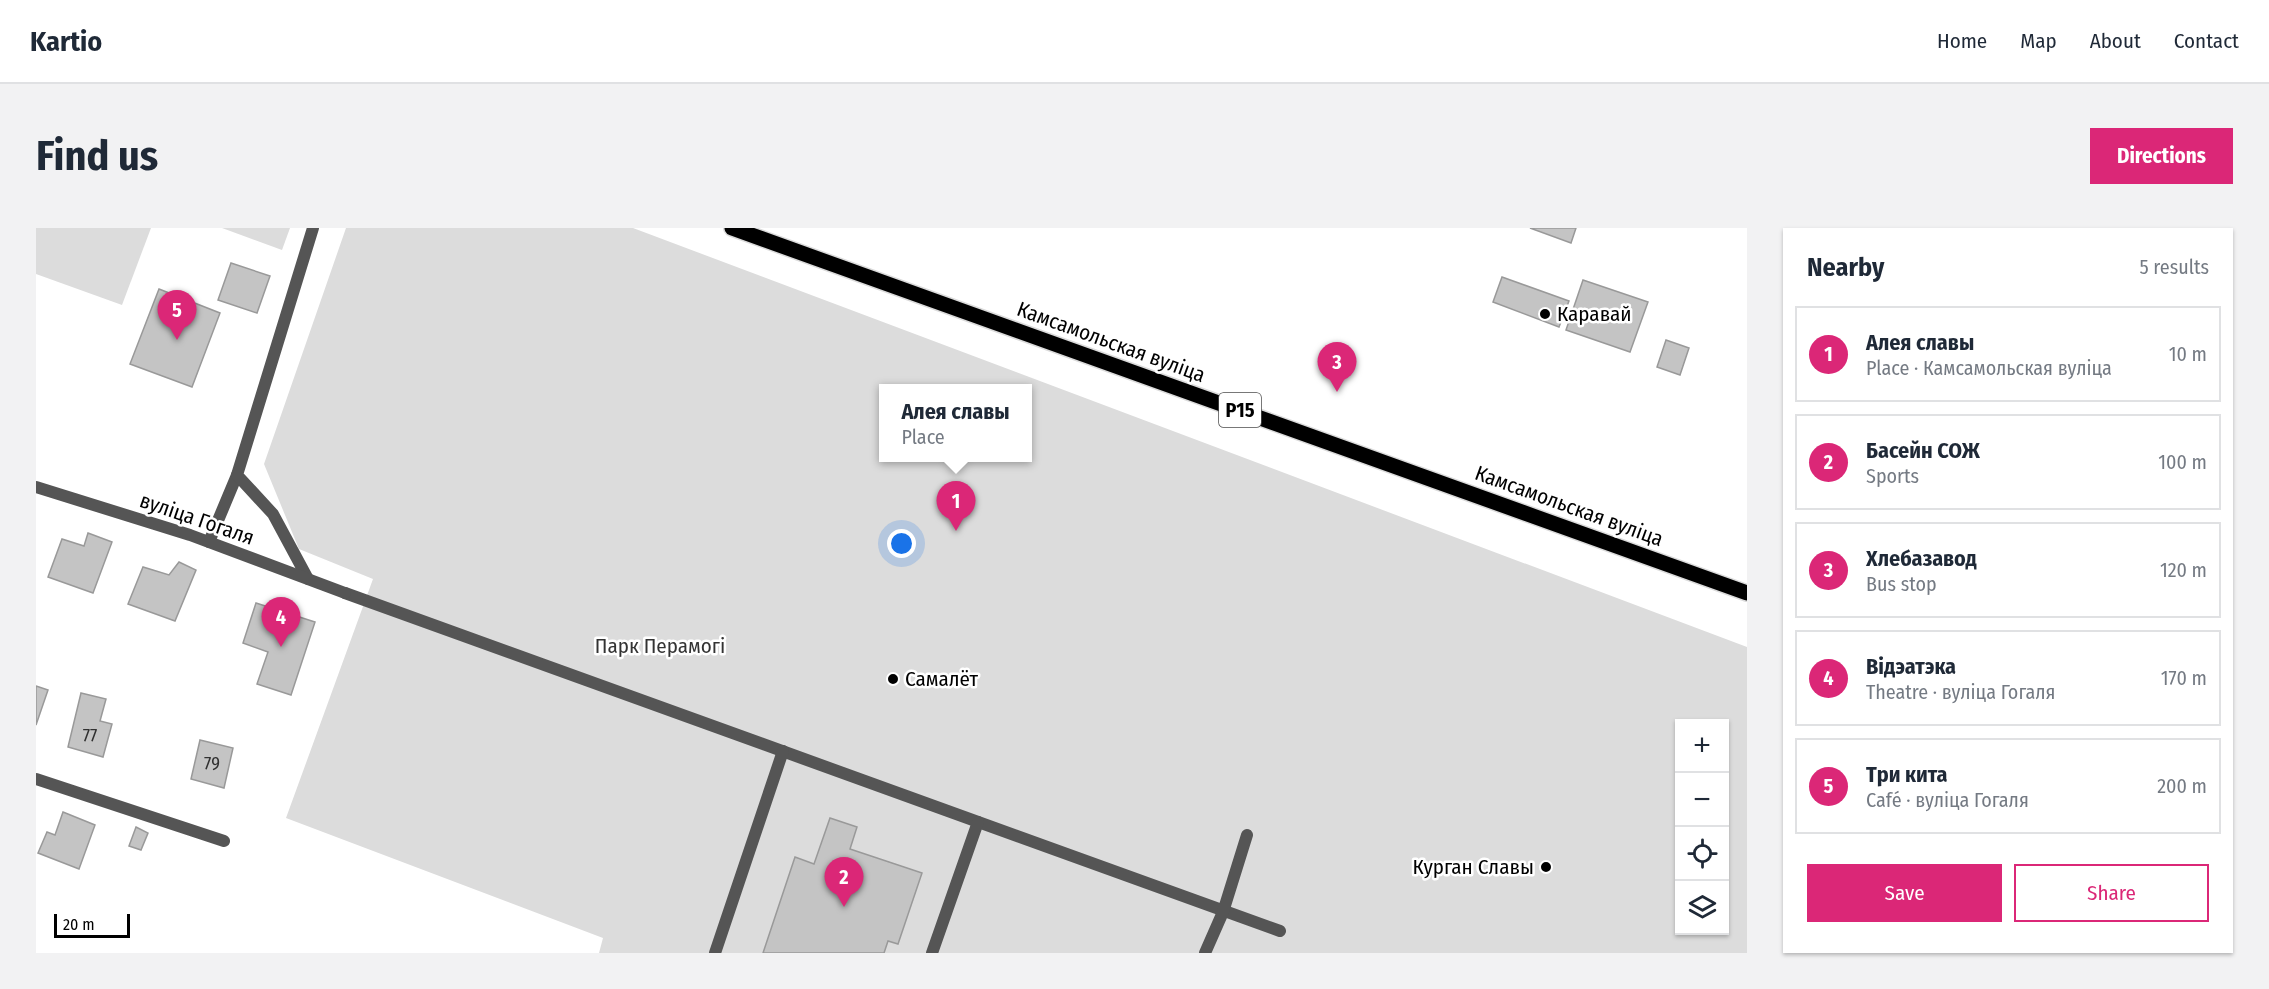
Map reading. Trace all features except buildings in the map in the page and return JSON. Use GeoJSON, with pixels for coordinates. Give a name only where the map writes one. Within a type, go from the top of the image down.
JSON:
{"type":"FeatureCollection","features":[{"type":"Feature","properties":{"kind":"main road","name":"Камсамольская вуліца"},"geometry":{"type":"LineString","coordinates":[[733,228],[1747,593]]}},
{"type":"Feature","properties":{"kind":"street"},"geometry":{"type":"LineString","coordinates":[[209,542],[237,476],[313,228]]}},
{"type":"Feature","properties":{"kind":"street"},"geometry":{"type":"LineString","coordinates":[[237,476],[273,514],[308,579]]}},
{"type":"Feature","properties":{"kind":"street","name":"вуліца Гогаля"},"geometry":{"type":"LineString","coordinates":[[36,487],[209,542],[1280,931]]}},
{"type":"Feature","properties":{"kind":"street"},"geometry":{"type":"LineString","coordinates":[[715,953],[783,751]]}},
{"type":"Feature","properties":{"kind":"street"},"geometry":{"type":"LineString","coordinates":[[36,779],[224,841]]}},
{"type":"Feature","properties":{"kind":"street"},"geometry":{"type":"LineString","coordinates":[[932,953],[978,822]]}},
{"type":"Feature","properties":{"kind":"street"},"geometry":{"type":"LineString","coordinates":[[1205,953],[1223,912],[1247,835]]}},
{"type":"Feature","properties":{"kind":"green space"},"geometry":{"type":"Polygon","coordinates":[[[36,228],[151,228],[122,305],[36,274],[36,228]]]}},
{"type":"Feature","properties":{"kind":"green space"},"geometry":{"type":"Polygon","coordinates":[[[222,228],[290,228],[282,250],[222,228]]]}},
{"type":"Feature","properties":{"kind":"green space","name":"Парк Перамогі"},"geometry":{"type":"Polygon","coordinates":[[[346,228],[633,228],[1747,647],[1747,953],[599,953],[603,938],[286,818],[373,579],[299,549],[264,464],[346,228]]]}},
{"type":"Feature","properties":{"kind":"place","name":"Каравай"},"geometry":{"type":"Point","coordinates":[1545,314]}},
{"type":"Feature","properties":{"kind":"place","name":"Три кита"},"geometry":{"type":"Point","coordinates":[177,340]}},
{"type":"Feature","properties":{"kind":"place","name":"Хлебазавод"},"geometry":{"type":"Point","coordinates":[1337,392]}},
{"type":"Feature","properties":{"kind":"place","name":"Алея славы"},"geometry":{"type":"Point","coordinates":[956,531]}},
{"type":"Feature","properties":{"kind":"place","name":"Відэатэка"},"geometry":{"type":"Point","coordinates":[281,647]}},
{"type":"Feature","properties":{"kind":"place","name":"Самалёт"},"geometry":{"type":"Point","coordinates":[893,679]}},
{"type":"Feature","properties":{"kind":"place","name":"Курган Славы"},"geometry":{"type":"Point","coordinates":[1546,867]}},
{"type":"Feature","properties":{"kind":"place","name":"Басейн СОЖ"},"geometry":{"type":"Point","coordinates":[844,907]}}]}
